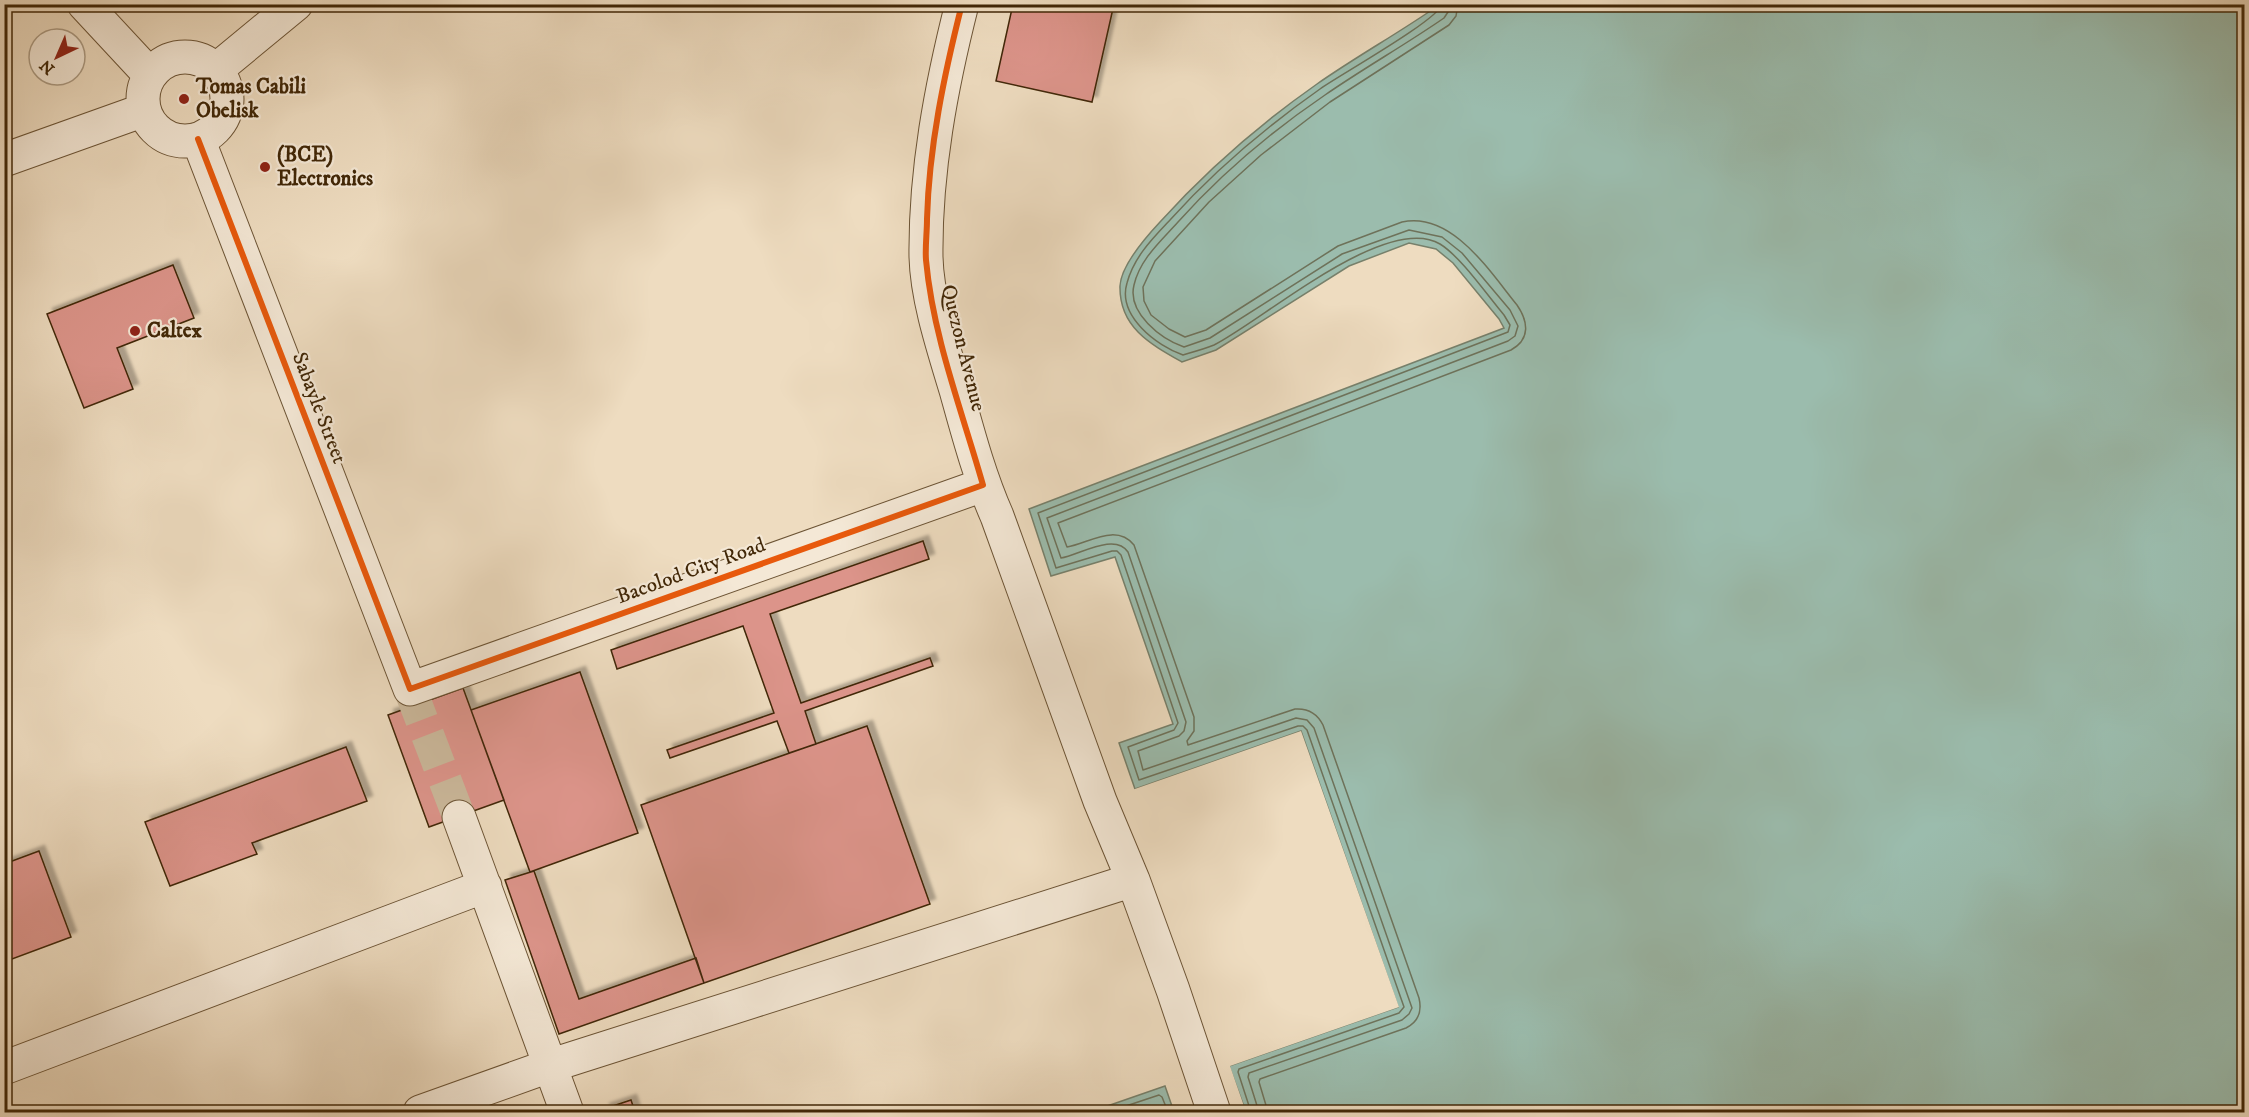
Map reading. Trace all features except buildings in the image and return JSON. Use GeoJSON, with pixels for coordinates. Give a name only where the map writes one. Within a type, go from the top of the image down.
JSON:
{"type":"FeatureCollection","features":[{"type":"Feature","properties":{"kind":"street"},"geometry":{"type":"LineString","coordinates":[[84,4],[150,75]]}},
{"type":"Feature","properties":{"kind":"street"},"geometry":{"type":"LineString","coordinates":[[216,70],[296,4]]}},
{"type":"Feature","properties":{"kind":"street","name":"Quezon Avenue"},"geometry":{"type":"LineString","coordinates":[[962,4],[949,57],[928,196],[926,260],[936,326],[983,484],[1001,527],[1100,801],[1133,880],[1214,1113]]}},
{"type":"Feature","properties":{"kind":"street"},"geometry":{"type":"LineString","coordinates":[[181,57],[194,58],[216,70],[227,93],[224,117],[217,127],[198,139],[175,140],[165,136],[149,121],[144,110],[143,98],[150,75],[158,66],[181,57]]}},
{"type":"Feature","properties":{"kind":"street"},"geometry":{"type":"LineString","coordinates":[[4,160],[144,110]]}},
{"type":"Feature","properties":{"kind":"street","name":"Sabayle Street"},"geometry":{"type":"LineString","coordinates":[[198,139],[410,689]]}},
{"type":"Feature","properties":{"kind":"street","name":"Bacolod City Road"},"geometry":{"type":"LineString","coordinates":[[410,689],[983,484]]}},
{"type":"Feature","properties":{"kind":"street"},"geometry":{"type":"LineString","coordinates":[[459,817],[567,1113]]}},
{"type":"Feature","properties":{"kind":"street"},"geometry":{"type":"LineString","coordinates":[[420,1113],[549,1066],[1133,880]]}},
{"type":"Feature","properties":{"kind":"street"},"geometry":{"type":"LineString","coordinates":[[4,1068],[485,886]]}},
{"type":"Feature","properties":{"kind":"water"},"geometry":{"type":"Polygon","coordinates":[[[1439,5],[2244,5],[2244,1112],[1246,1112],[1229,1066],[1398,1007],[1301,731],[1135,789],[1119,743],[1173,724],[1115,557],[1051,576],[1029,509],[1504,328],[1453,263],[1436,249],[1409,243],[1349,266],[1216,350],[1182,362],[1139,333],[1125,313],[1121,300],[1121,278],[1135,252],[1148,235],[1215,166],[1275,115],[1317,84],[1439,5]]]}},
{"type":"Feature","properties":{"kind":"water"},"geometry":{"type":"Polygon","coordinates":[[[1165,1086],[1174,1112],[1090,1112],[1165,1086]]]}},
{"type":"Feature","properties":{"kind":"pier"},"geometry":{"type":"Polygon","coordinates":[[[1301,731],[1399,1007],[1230,1066],[1246,1112],[1243,1112],[1227,1067],[1228,1063],[1395,1005],[1299,735],[1136,792],[1132,790],[1301,731]]]}},
{"type":"Feature","properties":{"kind":"tunnel"},"geometry":{"type":"LineString","coordinates":[[410,689],[459,817]]}},
{"type":"Feature","properties":{"kind":"cycle path"},"geometry":{"type":"LineString","coordinates":[[198,139],[410,689],[983,485],[942,346],[930,289],[926,255],[928,192],[934,138],[949,57],[962,4]]}},
{"type":"Feature","properties":{"kind":"place","name":"Tomas Cabili Obelisk"},"geometry":{"type":"Point","coordinates":[184,99]}},
{"type":"Feature","properties":{"kind":"place","name":"(BCE) Electronics"},"geometry":{"type":"Point","coordinates":[265,167]}},
{"type":"Feature","properties":{"kind":"place","name":"Caltex"},"geometry":{"type":"Point","coordinates":[135,331]}}]}
